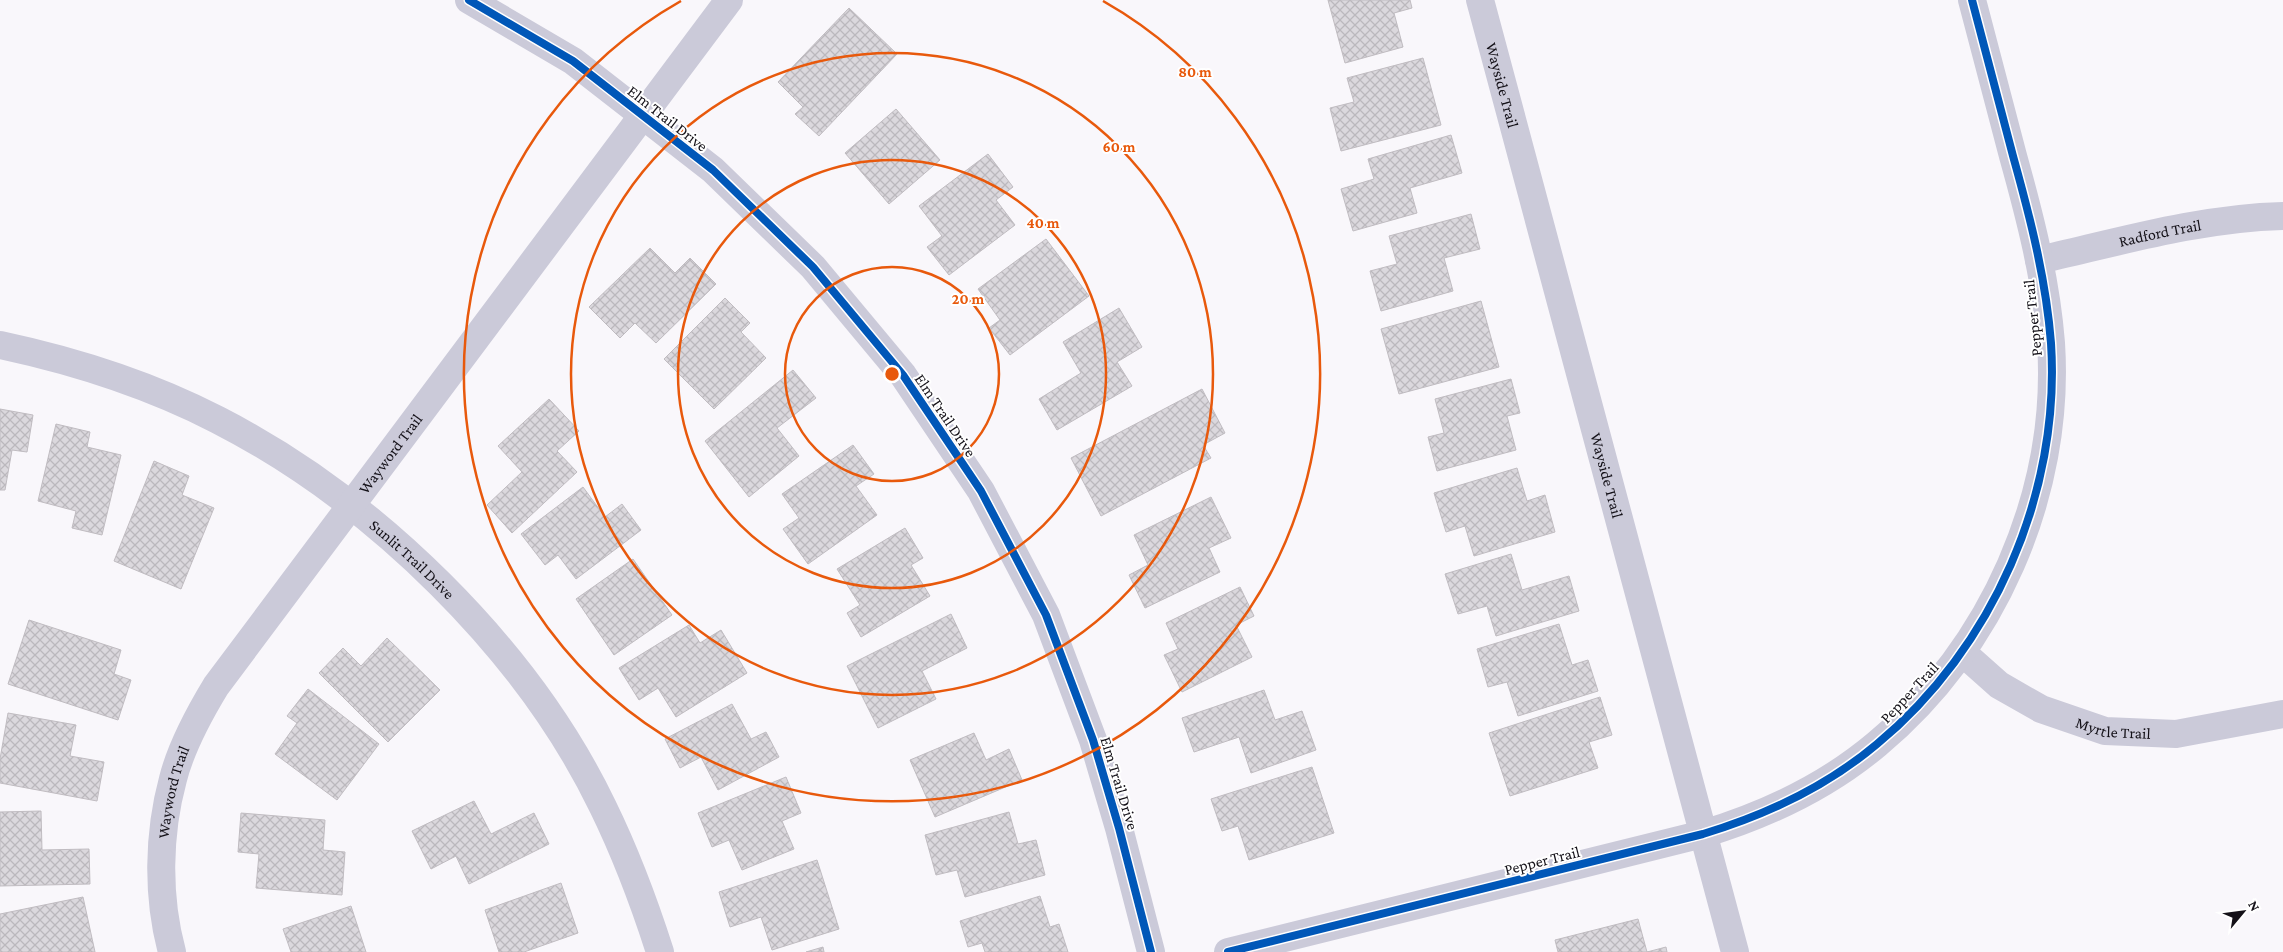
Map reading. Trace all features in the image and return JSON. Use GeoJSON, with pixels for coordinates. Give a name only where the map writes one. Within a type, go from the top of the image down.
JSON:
{"type":"FeatureCollection","features":[{"type":"Feature","properties":{"kind":"street","name":"Elm Trail Drive"},"geometry":{"type":"LineString","coordinates":[[469,0],[573,61],[713,170],[813,267],[903,375],[981,491],[1046,615],[1093,740],[1120,828],[1151,952]]}},
{"type":"Feature","properties":{"kind":"street","name":"Wayword Trail"},"geometry":{"type":"LineString","coordinates":[[172,952],[163,913],[161,845],[173,778],[199,715],[216,686],[729,0]]}},
{"type":"Feature","properties":{"kind":"street","name":"Wayside Trail"},"geometry":{"type":"LineString","coordinates":[[1480,0],[1735,952]]}},
{"type":"Feature","properties":{"kind":"street","name":"Pepper Trail"},"geometry":{"type":"LineString","coordinates":[[1228,952],[1703,834],[1743,822],[1790,801],[1834,775],[1876,745],[1914,711],[1963,653],[1998,593],[2019,546],[2035,497],[2046,447],[2051,396],[2051,345],[2046,294],[2031,221],[1972,0]]}},
{"type":"Feature","properties":{"kind":"street","name":"Radford Trail"},"geometry":{"type":"LineString","coordinates":[[2039,260],[2200,224],[2255,217],[2283,216]]}},
{"type":"Feature","properties":{"kind":"street","name":"Sunlit Trail Drive"},"geometry":{"type":"LineString","coordinates":[[0,345],[51,356],[136,383],[218,420],[296,465],[350,506],[446,588],[505,654],[558,727],[606,814],[639,887],[660,952]]}},
{"type":"Feature","properties":{"kind":"street","name":"Myrtle Trail"},"geometry":{"type":"LineString","coordinates":[[1963,653],[1999,685],[2041,709],[2105,730],[2176,734],[2283,714]]}},
{"type":"Feature","properties":{"kind":"building"},"geometry":{"type":"Polygon","coordinates":[[[1328,0],[1410,0],[1412,8],[1394,13],[1403,47],[1345,63],[1328,0]]]}},
{"type":"Feature","properties":{"kind":"building"},"geometry":{"type":"Polygon","coordinates":[[[849,8],[897,54],[819,136],[795,114],[803,107],[778,82],[849,8]]]}},
{"type":"Feature","properties":{"kind":"building"},"geometry":{"type":"Polygon","coordinates":[[[1423,58],[1441,125],[1341,151],[1330,108],[1354,102],[1347,78],[1423,58]]]}},
{"type":"Feature","properties":{"kind":"building"},"geometry":{"type":"Polygon","coordinates":[[[896,109],[940,160],[889,204],[845,153],[896,109]]]}},
{"type":"Feature","properties":{"kind":"building"},"geometry":{"type":"Polygon","coordinates":[[[1451,135],[1462,173],[1410,188],[1417,213],[1353,231],[1341,189],[1374,179],[1368,159],[1451,135]]]}},
{"type":"Feature","properties":{"kind":"building"},"geometry":{"type":"Polygon","coordinates":[[[988,154],[1013,187],[996,200],[1015,225],[949,275],[927,247],[942,236],[919,206],[988,154]]]}},
{"type":"Feature","properties":{"kind":"building"},"geometry":{"type":"Polygon","coordinates":[[[1471,214],[1480,249],[1444,258],[1453,291],[1381,311],[1370,271],[1397,264],[1389,236],[1471,214]]]}},
{"type":"Feature","properties":{"kind":"building"},"geometry":{"type":"Polygon","coordinates":[[[1046,239],[1089,296],[1010,355],[989,328],[1000,320],[978,289],[1046,239]]]}},
{"type":"Feature","properties":{"kind":"building"},"geometry":{"type":"Polygon","coordinates":[[[650,248],[675,273],[690,258],[716,284],[656,343],[635,323],[620,338],[589,307],[650,248]]]}},
{"type":"Feature","properties":{"kind":"building"},"geometry":{"type":"Polygon","coordinates":[[[725,298],[750,323],[741,332],[766,358],[714,409],[664,359],[725,298]]]}},
{"type":"Feature","properties":{"kind":"building"},"geometry":{"type":"Polygon","coordinates":[[[1481,301],[1499,367],[1399,394],[1381,329],[1481,301]]]}},
{"type":"Feature","properties":{"kind":"building"},"geometry":{"type":"Polygon","coordinates":[[[1119,308],[1142,347],[1117,362],[1132,386],[1057,430],[1039,399],[1081,373],[1063,342],[1119,308]]]}},
{"type":"Feature","properties":{"kind":"building"},"geometry":{"type":"Polygon","coordinates":[[[793,370],[816,398],[777,428],[799,456],[749,497],[705,441],[793,370]]]}},
{"type":"Feature","properties":{"kind":"building"},"geometry":{"type":"Polygon","coordinates":[[[1511,379],[1520,413],[1507,416],[1516,450],[1437,471],[1428,437],[1444,433],[1435,399],[1511,379]]]}},
{"type":"Feature","properties":{"kind":"building"},"geometry":{"type":"Polygon","coordinates":[[[1202,389],[1225,433],[1203,445],[1211,458],[1101,516],[1071,458],[1202,389]]]}},
{"type":"Feature","properties":{"kind":"building"},"geometry":{"type":"Polygon","coordinates":[[[549,399],[579,431],[557,451],[577,472],[512,533],[487,505],[522,472],[498,446],[549,399]]]}},
{"type":"Feature","properties":{"kind":"building"},"geometry":{"type":"Polygon","coordinates":[[[0,409],[33,415],[27,452],[12,450],[5,490],[0,490],[0,409]]]}},
{"type":"Feature","properties":{"kind":"building"},"geometry":{"type":"Polygon","coordinates":[[[56,424],[90,432],[87,447],[121,455],[102,535],[72,528],[76,511],[38,501],[56,424]]]}},
{"type":"Feature","properties":{"kind":"building"},"geometry":{"type":"Polygon","coordinates":[[[853,445],[874,474],[856,486],[877,515],[808,564],[783,529],[799,518],[782,494],[853,445]]]}},
{"type":"Feature","properties":{"kind":"building"},"geometry":{"type":"Polygon","coordinates":[[[154,461],[189,476],[182,495],[214,508],[181,589],[114,561],[154,461]]]}},
{"type":"Feature","properties":{"kind":"building"},"geometry":{"type":"Polygon","coordinates":[[[1517,468],[1527,501],[1545,495],[1555,532],[1474,556],[1465,526],[1446,532],[1434,493],[1517,468]]]}},
{"type":"Feature","properties":{"kind":"building"},"geometry":{"type":"Polygon","coordinates":[[[583,487],[605,517],[622,504],[641,530],[576,579],[558,555],[545,565],[521,534],[583,487]]]}},
{"type":"Feature","properties":{"kind":"building"},"geometry":{"type":"Polygon","coordinates":[[[1211,497],[1231,538],[1209,548],[1220,572],[1145,608],[1129,575],[1148,565],[1134,535],[1211,497]]]}},
{"type":"Feature","properties":{"kind":"building"},"geometry":{"type":"Polygon","coordinates":[[[905,528],[923,558],[911,565],[930,596],[861,637],[847,613],[860,605],[837,569],[905,528]]]}},
{"type":"Feature","properties":{"kind":"building"},"geometry":{"type":"Polygon","coordinates":[[[1511,554],[1522,590],[1569,576],[1579,611],[1496,636],[1487,606],[1458,614],[1445,574],[1511,554]]]}},
{"type":"Feature","properties":{"kind":"building"},"geometry":{"type":"Polygon","coordinates":[[[633,559],[672,615],[614,655],[576,599],[633,559]]]}},
{"type":"Feature","properties":{"kind":"building"},"geometry":{"type":"Polygon","coordinates":[[[1240,587],[1254,616],[1236,625],[1252,657],[1182,692],[1164,655],[1178,649],[1166,623],[1240,587]]]}},
{"type":"Feature","properties":{"kind":"building"},"geometry":{"type":"Polygon","coordinates":[[[951,614],[967,648],[922,671],[936,699],[878,728],[847,666],[951,614]]]}},
{"type":"Feature","properties":{"kind":"building"},"geometry":{"type":"Polygon","coordinates":[[[29,620],[121,650],[114,674],[131,680],[118,720],[8,684],[29,620]]]}},
{"type":"Feature","properties":{"kind":"building"},"geometry":{"type":"Polygon","coordinates":[[[1559,624],[1572,665],[1588,660],[1598,691],[1518,716],[1507,682],[1488,687],[1477,649],[1559,624]]]}},
{"type":"Feature","properties":{"kind":"building"},"geometry":{"type":"Polygon","coordinates":[[[689,625],[700,643],[721,630],[747,673],[676,717],[658,688],[639,700],[619,668],[689,625]]]}},
{"type":"Feature","properties":{"kind":"building"},"geometry":{"type":"Polygon","coordinates":[[[387,638],[440,690],[388,742],[319,673],[343,648],[361,666],[387,638]]]}},
{"type":"Feature","properties":{"kind":"building"},"geometry":{"type":"Polygon","coordinates":[[[308,689],[379,744],[337,800],[275,754],[297,723],[287,716],[308,689]]]}},
{"type":"Feature","properties":{"kind":"building"},"geometry":{"type":"Polygon","coordinates":[[[1264,690],[1275,720],[1302,711],[1316,750],[1251,773],[1239,737],[1194,752],[1182,718],[1264,690]]]}},
{"type":"Feature","properties":{"kind":"building"},"geometry":{"type":"Polygon","coordinates":[[[1600,697],[1612,735],[1589,742],[1598,768],[1510,796],[1489,733],[1600,697]]]}},
{"type":"Feature","properties":{"kind":"building"},"geometry":{"type":"Polygon","coordinates":[[[732,704],[751,739],[766,732],[779,757],[718,790],[701,757],[680,768],[665,739],[732,704]]]}},
{"type":"Feature","properties":{"kind":"building"},"geometry":{"type":"Polygon","coordinates":[[[8,713],[76,725],[70,756],[104,762],[97,801],[0,783],[0,759],[8,713]]]}},
{"type":"Feature","properties":{"kind":"building"},"geometry":{"type":"Polygon","coordinates":[[[974,733],[986,760],[1009,749],[1022,780],[935,817],[910,760],[974,733]]]}},
{"type":"Feature","properties":{"kind":"building"},"geometry":{"type":"Polygon","coordinates":[[[1312,767],[1334,833],[1249,860],[1238,826],[1222,831],[1211,799],[1312,767]]]}},
{"type":"Feature","properties":{"kind":"building"},"geometry":{"type":"Polygon","coordinates":[[[786,777],[801,813],[782,821],[794,849],[742,870],[729,840],[712,847],[698,813],[786,777]]]}},
{"type":"Feature","properties":{"kind":"building"},"geometry":{"type":"Polygon","coordinates":[[[474,801],[491,834],[534,813],[549,844],[469,884],[456,856],[431,869],[412,831],[474,801]]]}},
{"type":"Feature","properties":{"kind":"building"},"geometry":{"type":"Polygon","coordinates":[[[41,811],[42,850],[89,849],[90,884],[0,886],[0,812],[41,811]]]}},
{"type":"Feature","properties":{"kind":"building"},"geometry":{"type":"Polygon","coordinates":[[[1009,812],[1018,844],[1036,840],[1045,875],[965,897],[957,870],[936,875],[925,835],[1009,812]]]}},
{"type":"Feature","properties":{"kind":"building"},"geometry":{"type":"Polygon","coordinates":[[[241,813],[325,820],[323,850],[345,852],[342,895],[256,888],[259,854],[238,852],[241,813]]]}},
{"type":"Feature","properties":{"kind":"building"},"geometry":{"type":"Polygon","coordinates":[[[817,860],[839,929],[772,950],[761,917],[730,927],[719,892],[817,860]]]}},
{"type":"Feature","properties":{"kind":"building"},"geometry":{"type":"Polygon","coordinates":[[[561,883],[578,933],[524,952],[499,952],[485,910],[561,883]]]}},
{"type":"Feature","properties":{"kind":"building"},"geometry":{"type":"Polygon","coordinates":[[[1040,896],[1050,927],[1059,924],[1068,952],[985,952],[982,943],[968,947],[960,921],[1040,896]]]}},
{"type":"Feature","properties":{"kind":"building"},"geometry":{"type":"Polygon","coordinates":[[[83,897],[95,952],[0,952],[0,914],[83,897]]]}},
{"type":"Feature","properties":{"kind":"building"},"geometry":{"type":"Polygon","coordinates":[[[351,906],[366,952],[291,952],[283,929],[351,906]]]}},
{"type":"Feature","properties":{"kind":"building"},"geometry":{"type":"Polygon","coordinates":[[[1638,919],[1647,952],[1558,952],[1555,940],[1638,919]]]}},
{"type":"Feature","properties":{"kind":"building"},"geometry":{"type":"Polygon","coordinates":[[[823,947],[824,952],[806,952],[823,947]]]}},
{"type":"Feature","properties":{"kind":"building"},"geometry":{"type":"Polygon","coordinates":[[[1666,947],[1667,952],[1647,952],[1666,947]]]}},
{"type":"Feature","properties":{"kind":"cycle path"},"geometry":{"type":"LineString","coordinates":[[469,0],[573,61],[713,170],[813,267],[903,375],[981,491],[1046,615],[1093,740],[1119,828],[1151,952]]}},
{"type":"Feature","properties":{"kind":"cycle path"},"geometry":{"type":"LineString","coordinates":[[1228,952],[1703,834],[1750,818],[1794,798],[1837,774],[1877,744],[1918,706],[1954,663],[1985,615],[2011,564],[2031,511],[2044,456],[2051,400],[2051,343],[2041,272],[2025,202],[1972,0]]}}]}
